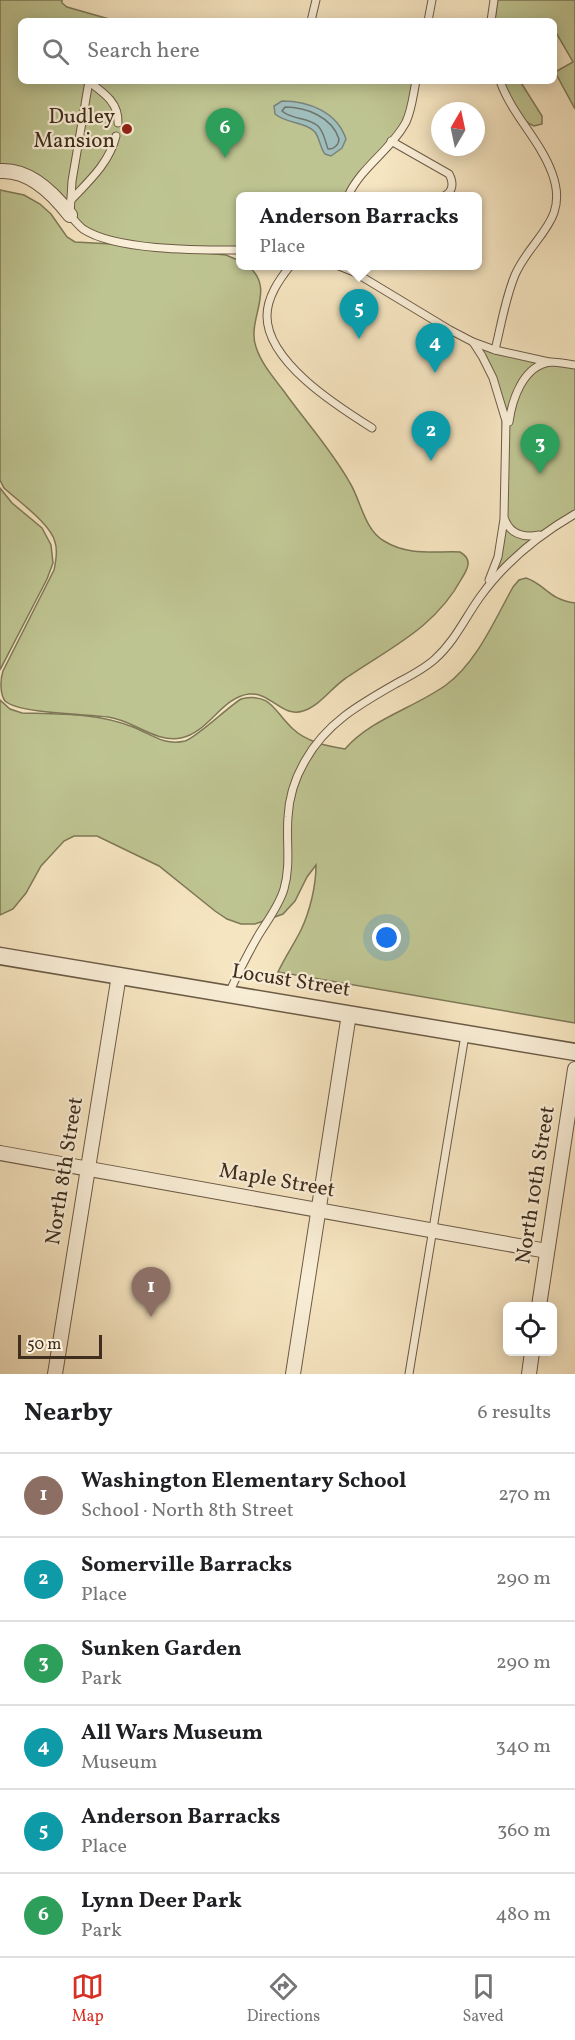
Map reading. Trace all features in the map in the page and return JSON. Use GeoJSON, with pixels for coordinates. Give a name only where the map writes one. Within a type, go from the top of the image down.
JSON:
{"type":"FeatureCollection","features":[{"type":"Feature","properties":{"kind":"street"},"geometry":{"type":"LineString","coordinates":[[0,171],[15,172],[37,182],[53,195],[70,215]]}},
{"type":"Feature","properties":{"kind":"street","name":"Locust Street"},"geometry":{"type":"LineString","coordinates":[[0,956],[575,1052]]}},
{"type":"Feature","properties":{"kind":"street","name":"North 8th Street"},"geometry":{"type":"LineString","coordinates":[[55,1374],[119,975]]}},
{"type":"Feature","properties":{"kind":"street"},"geometry":{"type":"LineString","coordinates":[[293,1374],[349,1014]]}},
{"type":"Feature","properties":{"kind":"street","name":"North 10th Street"},"geometry":{"type":"LineString","coordinates":[[540,1302],[575,1069]]}},
{"type":"Feature","properties":{"kind":"street","name":"Maple Street"},"geometry":{"type":"LineString","coordinates":[[0,1153],[547,1251]]}},
{"type":"Feature","properties":{"kind":"street"},"geometry":{"type":"LineString","coordinates":[[529,1374],[531,1356]]}},
{"type":"Feature","properties":{"kind":"lane"},"geometry":{"type":"LineString","coordinates":[[312,18],[316,0]]}},
{"type":"Feature","properties":{"kind":"lane"},"geometry":{"type":"LineString","coordinates":[[429,18],[432,0]]}},
{"type":"Feature","properties":{"kind":"lane"},"geometry":{"type":"LineString","coordinates":[[491,18],[494,0]]}},
{"type":"Feature","properties":{"kind":"lane"},"geometry":{"type":"LineString","coordinates":[[89,84],[78,140],[70,215],[84,230],[121,241],[173,249],[236,250]]}},
{"type":"Feature","properties":{"kind":"lane"},"geometry":{"type":"LineString","coordinates":[[91,84],[117,107],[118,123]]}},
{"type":"Feature","properties":{"kind":"lane"},"geometry":{"type":"LineString","coordinates":[[350,192],[360,176],[407,120],[416,84]]}},
{"type":"Feature","properties":{"kind":"lane"},"geometry":{"type":"LineString","coordinates":[[495,350],[515,275],[528,253],[552,222],[557,200],[555,181],[550,167],[508,99],[501,84]]}},
{"type":"Feature","properties":{"kind":"lane"},"geometry":{"type":"LineString","coordinates":[[71,200],[105,163],[116,136]]}},
{"type":"Feature","properties":{"kind":"lane"},"geometry":{"type":"LineString","coordinates":[[391,141],[449,174],[453,184],[449,192]]}},
{"type":"Feature","properties":{"kind":"lane"},"geometry":{"type":"LineString","coordinates":[[287,270],[276,285],[268,304],[267,316],[272,338],[279,351],[316,389],[331,402],[372,428]]}},
{"type":"Feature","properties":{"kind":"lane"},"geometry":{"type":"LineString","coordinates":[[349,270],[473,342],[495,350],[550,362],[575,364]]}},
{"type":"Feature","properties":{"kind":"lane"},"geometry":{"type":"LineString","coordinates":[[473,342],[493,378],[502,403],[507,434]]}},
{"type":"Feature","properties":{"kind":"lane"},"geometry":{"type":"LineString","coordinates":[[229,994],[241,967],[277,906],[283,891],[287,877],[290,799],[304,763],[314,747],[325,732],[357,706],[423,669],[435,659],[458,633],[492,576],[498,557],[504,517],[507,434],[514,400],[523,381],[537,368],[550,362]]}},
{"type":"Feature","properties":{"kind":"lane"},"geometry":{"type":"LineString","coordinates":[[479,598],[515,556],[542,534],[575,514]]}},
{"type":"Feature","properties":{"kind":"lane"},"geometry":{"type":"LineString","coordinates":[[504,517],[513,532],[529,536],[542,534]]}},
{"type":"Feature","properties":{"kind":"lane"},"geometry":{"type":"LineString","coordinates":[[410,1374],[465,1032]]}},
{"type":"Feature","properties":{"kind":"green space"},"geometry":{"type":"Polygon","coordinates":[[[0,0],[62,0],[67,7],[106,18],[18,18],[18,84],[415,84],[407,120],[351,192],[236,192],[236,250],[142,245],[84,230],[53,195],[0,171],[0,0]]]}},
{"type":"Feature","properties":{"kind":"green space"},"geometry":{"type":"Polygon","coordinates":[[[497,0],[575,0],[575,109],[557,76],[557,71],[573,62],[557,34],[557,18],[495,18],[497,0]]]}},
{"type":"Feature","properties":{"kind":"green space"},"geometry":{"type":"Polygon","coordinates":[[[504,84],[522,84],[542,116],[542,124],[534,126],[523,119],[504,84]]]}},
{"type":"Feature","properties":{"kind":"green space"},"geometry":{"type":"Polygon","coordinates":[[[0,190],[24,195],[40,204],[51,214],[67,237],[75,242],[226,255],[236,259],[236,270],[252,270],[260,284],[261,294],[254,336],[258,353],[271,375],[343,471],[354,490],[367,522],[377,536],[393,546],[412,551],[460,552],[468,560],[468,567],[451,595],[425,623],[411,635],[346,678],[309,709],[289,711],[257,694],[249,694],[231,701],[191,735],[171,739],[117,719],[24,709],[5,701],[1,687],[3,671],[54,570],[57,552],[55,542],[47,528],[4,488],[0,480],[0,190]]]}},
{"type":"Feature","properties":{"kind":"green space"},"geometry":{"type":"Polygon","coordinates":[[[473,342],[575,365],[575,514],[492,576],[504,517],[502,403],[473,342]]]}},
{"type":"Feature","properties":{"kind":"green space"},"geometry":{"type":"Polygon","coordinates":[[[0,488],[12,503],[42,528],[51,545],[53,563],[0,670],[0,488]]]}},
{"type":"Feature","properties":{"kind":"green space"},"geometry":{"type":"Polygon","coordinates":[[[526,578],[559,599],[575,603],[575,1023],[278,972],[307,915],[314,890],[316,865],[295,901],[283,914],[255,924],[241,924],[215,911],[159,866],[97,836],[74,836],[64,841],[41,866],[26,893],[13,909],[0,915],[0,700],[10,709],[22,713],[78,715],[106,719],[120,722],[164,741],[177,742],[190,739],[241,699],[260,698],[271,705],[293,729],[304,737],[324,745],[345,749],[367,730],[434,693],[457,676],[476,653],[513,587],[519,580],[526,578]]]}},
{"type":"Feature","properties":{"kind":"water"},"geometry":{"type":"Polygon","coordinates":[[[282,101],[302,103],[329,115],[342,130],[346,139],[342,148],[331,156],[325,154],[315,132],[275,114],[274,106],[282,101]]]}},
{"type":"Feature","properties":{"kind":"place","name":"Dudley Mansion"},"geometry":{"type":"Point","coordinates":[127,129]}},
{"type":"Feature","properties":{"kind":"place","name":"Lynn Deer Park"},"geometry":{"type":"Point","coordinates":[225,158]}},
{"type":"Feature","properties":{"kind":"place","name":"Anderson Barracks"},"geometry":{"type":"Point","coordinates":[359,339]}},
{"type":"Feature","properties":{"kind":"place","name":"All Wars Museum"},"geometry":{"type":"Point","coordinates":[435,373]}},
{"type":"Feature","properties":{"kind":"place","name":"Somerville Barracks"},"geometry":{"type":"Point","coordinates":[431,461]}},
{"type":"Feature","properties":{"kind":"place","name":"Sunken Garden"},"geometry":{"type":"Point","coordinates":[540,474]}},
{"type":"Feature","properties":{"kind":"place","name":"Washington Elementary School"},"geometry":{"type":"Point","coordinates":[151,1317]}}]}
